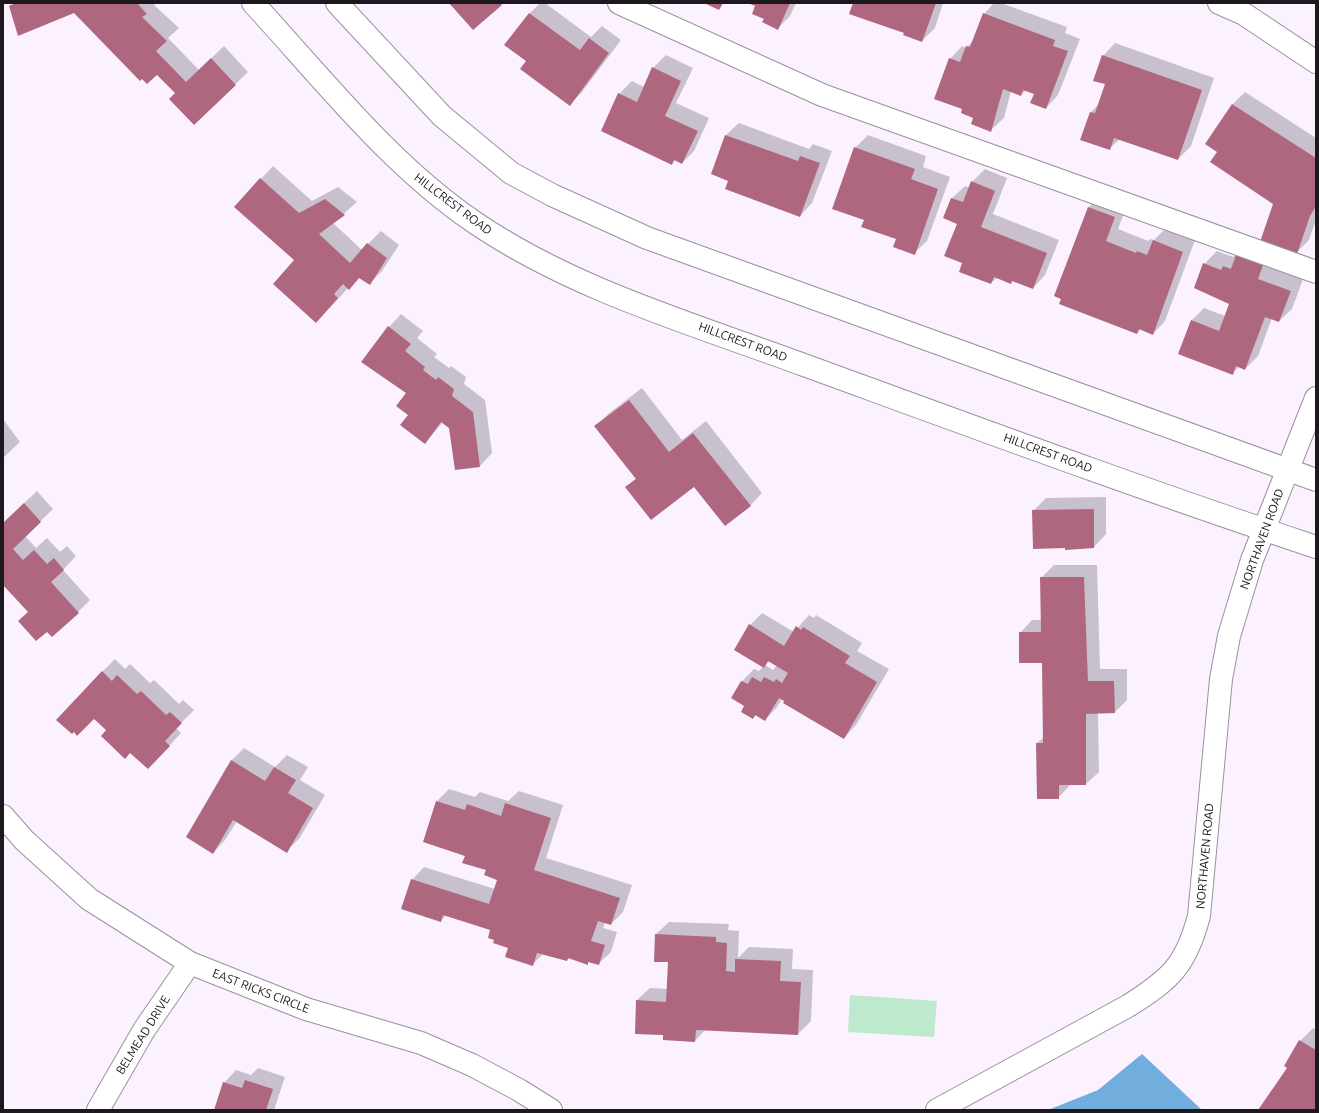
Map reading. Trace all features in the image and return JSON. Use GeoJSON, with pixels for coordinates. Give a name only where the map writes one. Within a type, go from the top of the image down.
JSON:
{"type":"FeatureCollection","features":[{"type":"Feature","properties":{"kind":"main road","name":"HILLCREST ROAD"},"geometry":{"type":"LineString","coordinates":[[253,3],[391,154],[439,196],[473,221],[516,249],[564,274],[622,298],[918,407],[1316,547]]}},
{"type":"Feature","properties":{"kind":"main road"},"geometry":{"type":"LineString","coordinates":[[337,3],[442,116],[511,172],[552,195],[647,238],[1316,480]]}},
{"type":"Feature","properties":{"kind":"main road"},"geometry":{"type":"LineString","coordinates":[[620,3],[822,95],[1316,272]]}},
{"type":"Feature","properties":{"kind":"main road"},"geometry":{"type":"LineString","coordinates":[[1219,3],[1247,9],[1316,62]]}},
{"type":"Feature","properties":{"kind":"main road","name":"NORTHAVEN ROAD"},"geometry":{"type":"LineString","coordinates":[[937,1110],[1128,1006],[1152,991],[1173,974],[1184,958],[1193,937],[1199,916],[1223,672],[1229,636],[1263,529],[1316,398]]}},
{"type":"Feature","properties":{"kind":"main road","name":"EAST RICKS CIRCLE"},"geometry":{"type":"LineString","coordinates":[[3,816],[24,840],[90,899],[190,963],[306,1009],[421,1043],[472,1065],[519,1090],[551,1110]]}},
{"type":"Feature","properties":{"kind":"main road","name":"BELMEAD DRIVE"},"geometry":{"type":"LineString","coordinates":[[98,1110],[144,1030],[190,963]]}},
{"type":"Feature","properties":{"kind":"green space"},"geometry":{"type":"Polygon","coordinates":[[[850,995],[937,1001],[934,1037],[848,1032],[850,995]]]}},
{"type":"Feature","properties":{"kind":"water"},"geometry":{"type":"Polygon","coordinates":[[[1142,1054],[1202,1110],[1048,1110],[1098,1090],[1142,1054]]]}},
{"type":"Feature","properties":{"kind":"building"},"geometry":{"type":"Polygon","coordinates":[[[16,3],[137,3],[147,14],[142,17],[167,41],[156,51],[186,82],[211,58],[236,85],[194,125],[169,99],[175,93],[157,75],[147,84],[142,79],[140,81],[74,13],[18,36],[9,6],[16,3]]]}},
{"type":"Feature","properties":{"kind":"building"},"geometry":{"type":"Polygon","coordinates":[[[449,3],[500,3],[502,5],[473,30],[449,3]]]}},
{"type":"Feature","properties":{"kind":"building"},"geometry":{"type":"Polygon","coordinates":[[[704,3],[723,3],[719,10],[704,3]]]}},
{"type":"Feature","properties":{"kind":"building"},"geometry":{"type":"Polygon","coordinates":[[[748,3],[790,3],[778,30],[762,22],[764,19],[752,14],[755,6],[748,3]]]}},
{"type":"Feature","properties":{"kind":"building"},"geometry":{"type":"Polygon","coordinates":[[[853,3],[936,3],[922,42],[903,35],[904,33],[849,14],[853,3]]]}},
{"type":"Feature","properties":{"kind":"building"},"geometry":{"type":"Polygon","coordinates":[[[529,13],[580,50],[589,38],[609,53],[570,106],[520,69],[526,61],[504,45],[529,13]]]}},
{"type":"Feature","properties":{"kind":"building"},"geometry":{"type":"Polygon","coordinates":[[[983,13],[1055,40],[1053,46],[1068,51],[1046,109],[1030,103],[1034,94],[1023,90],[1021,96],[1003,89],[991,132],[971,124],[973,118],[961,113],[962,109],[934,99],[949,58],[960,62],[966,46],[970,47],[983,13]]]}},
{"type":"Feature","properties":{"kind":"building"},"geometry":{"type":"Polygon","coordinates":[[[1102,55],[1202,90],[1178,160],[1114,138],[1110,150],[1080,140],[1090,112],[1095,113],[1105,84],[1093,81],[1102,55]]]}},
{"type":"Feature","properties":{"kind":"building"},"geometry":{"type":"Polygon","coordinates":[[[652,67],[681,81],[665,116],[698,131],[682,164],[674,160],[672,165],[601,131],[618,93],[637,102],[652,67]]]}},
{"type":"Feature","properties":{"kind":"building"},"geometry":{"type":"Polygon","coordinates":[[[1232,104],[1316,158],[1316,206],[1310,216],[1297,254],[1260,242],[1273,204],[1210,162],[1217,152],[1205,144],[1232,104]]]}},
{"type":"Feature","properties":{"kind":"building"},"geometry":{"type":"Polygon","coordinates":[[[725,135],[798,161],[800,156],[820,163],[800,217],[725,189],[728,181],[711,174],[725,135]]]}},
{"type":"Feature","properties":{"kind":"building"},"geometry":{"type":"Polygon","coordinates":[[[854,147],[915,169],[911,179],[938,189],[915,255],[893,247],[896,239],[861,227],[864,220],[832,209],[854,147]]]}},
{"type":"Feature","properties":{"kind":"building"},"geometry":{"type":"Polygon","coordinates":[[[260,178],[299,213],[325,199],[345,215],[319,234],[350,263],[367,243],[387,258],[370,285],[359,278],[349,290],[343,284],[334,294],[338,298],[316,323],[273,284],[294,260],[234,207],[260,178]]]}},
{"type":"Feature","properties":{"kind":"building"},"geometry":{"type":"Polygon","coordinates":[[[971,181],[995,191],[981,227],[1047,253],[1033,289],[1012,281],[1011,284],[994,277],[991,284],[959,272],[962,263],[944,256],[957,224],[943,218],[951,198],[963,202],[971,181]]]}},
{"type":"Feature","properties":{"kind":"building"},"geometry":{"type":"Polygon","coordinates":[[[1088,207],[1115,217],[1106,241],[1136,253],[1137,251],[1147,255],[1153,240],[1183,252],[1153,335],[1139,329],[1137,334],[1059,304],[1061,299],[1054,296],[1088,207]]]}},
{"type":"Feature","properties":{"kind":"building"},"geometry":{"type":"Polygon","coordinates":[[[1236,255],[1263,265],[1258,279],[1291,291],[1279,322],[1265,317],[1245,370],[1236,366],[1233,375],[1178,354],[1191,320],[1219,331],[1229,304],[1194,288],[1203,263],[1221,270],[1223,266],[1231,269],[1236,255]]]}},
{"type":"Feature","properties":{"kind":"building"},"geometry":{"type":"Polygon","coordinates":[[[388,326],[411,344],[405,351],[425,367],[423,370],[436,380],[438,377],[454,389],[452,396],[473,412],[480,467],[455,470],[449,428],[441,422],[425,444],[400,425],[408,415],[396,406],[406,393],[361,362],[388,326]]]}},
{"type":"Feature","properties":{"kind":"building"},"geometry":{"type":"Polygon","coordinates":[[[629,400],[669,452],[693,433],[751,506],[725,526],[694,487],[651,520],[625,487],[636,479],[594,426],[629,400]]]}},
{"type":"Feature","properties":{"kind":"building"},"geometry":{"type":"Polygon","coordinates":[[[24,503],[41,522],[13,549],[23,560],[34,550],[47,564],[54,558],[64,570],[51,582],[79,613],[52,637],[47,632],[36,641],[18,621],[28,612],[3,585],[3,523],[24,503]]]}},
{"type":"Feature","properties":{"kind":"building"},"geometry":{"type":"Polygon","coordinates":[[[1094,509],[1094,548],[1065,550],[1065,548],[1033,549],[1032,510],[1094,509]]]}},
{"type":"Feature","properties":{"kind":"building"},"geometry":{"type":"Polygon","coordinates":[[[1040,577],[1084,577],[1088,681],[1114,681],[1115,713],[1086,714],[1086,785],[1059,785],[1059,799],[1037,799],[1036,743],[1043,743],[1042,663],[1019,663],[1019,632],[1041,632],[1040,577]]]}},
{"type":"Feature","properties":{"kind":"building"},"geometry":{"type":"Polygon","coordinates":[[[749,624],[784,646],[796,626],[801,630],[803,627],[850,656],[845,663],[877,682],[844,739],[783,703],[784,701],[779,698],[765,721],[755,715],[753,719],[741,712],[744,706],[731,698],[741,681],[748,684],[752,677],[761,682],[764,677],[774,682],[776,679],[782,683],[788,673],[768,661],[764,668],[734,650],[749,624]]]}},
{"type":"Feature","properties":{"kind":"building"},"geometry":{"type":"Polygon","coordinates":[[[102,671],[112,681],[117,675],[137,694],[141,691],[166,715],[170,712],[182,723],[165,741],[170,746],[148,769],[130,753],[125,759],[101,736],[106,730],[94,719],[77,736],[74,732],[72,734],[56,720],[102,671]]]}},
{"type":"Feature","properties":{"kind":"building"},"geometry":{"type":"Polygon","coordinates":[[[231,760],[265,781],[274,767],[296,780],[288,793],[313,808],[287,853],[233,820],[213,854],[186,837],[231,760]]]}},
{"type":"Feature","properties":{"kind":"building"},"geometry":{"type":"Polygon","coordinates":[[[436,801],[465,810],[467,804],[501,816],[505,803],[551,818],[534,870],[620,898],[611,925],[598,921],[591,941],[605,945],[599,965],[588,962],[588,965],[568,958],[567,961],[537,953],[533,966],[505,957],[508,948],[493,943],[494,940],[488,938],[490,930],[443,915],[441,922],[401,909],[411,879],[489,904],[497,880],[484,875],[486,870],[462,863],[465,856],[423,842],[436,801]]]}},
{"type":"Feature","properties":{"kind":"building"},"geometry":{"type":"Polygon","coordinates":[[[655,934],[716,937],[716,942],[727,943],[726,971],[735,972],[735,959],[781,961],[780,981],[801,982],[798,1035],[696,1030],[695,1042],[663,1040],[663,1035],[635,1034],[636,1000],[666,1002],[668,962],[654,962],[655,934]]]}},
{"type":"Feature","properties":{"kind":"building"},"geometry":{"type":"Polygon","coordinates":[[[1299,1040],[1316,1050],[1316,1110],[1258,1110],[1287,1068],[1284,1066],[1299,1040]]]}},
{"type":"Feature","properties":{"kind":"building"},"geometry":{"type":"Polygon","coordinates":[[[245,1080],[273,1089],[266,1110],[214,1110],[223,1082],[242,1088],[245,1080]]]}}]}
